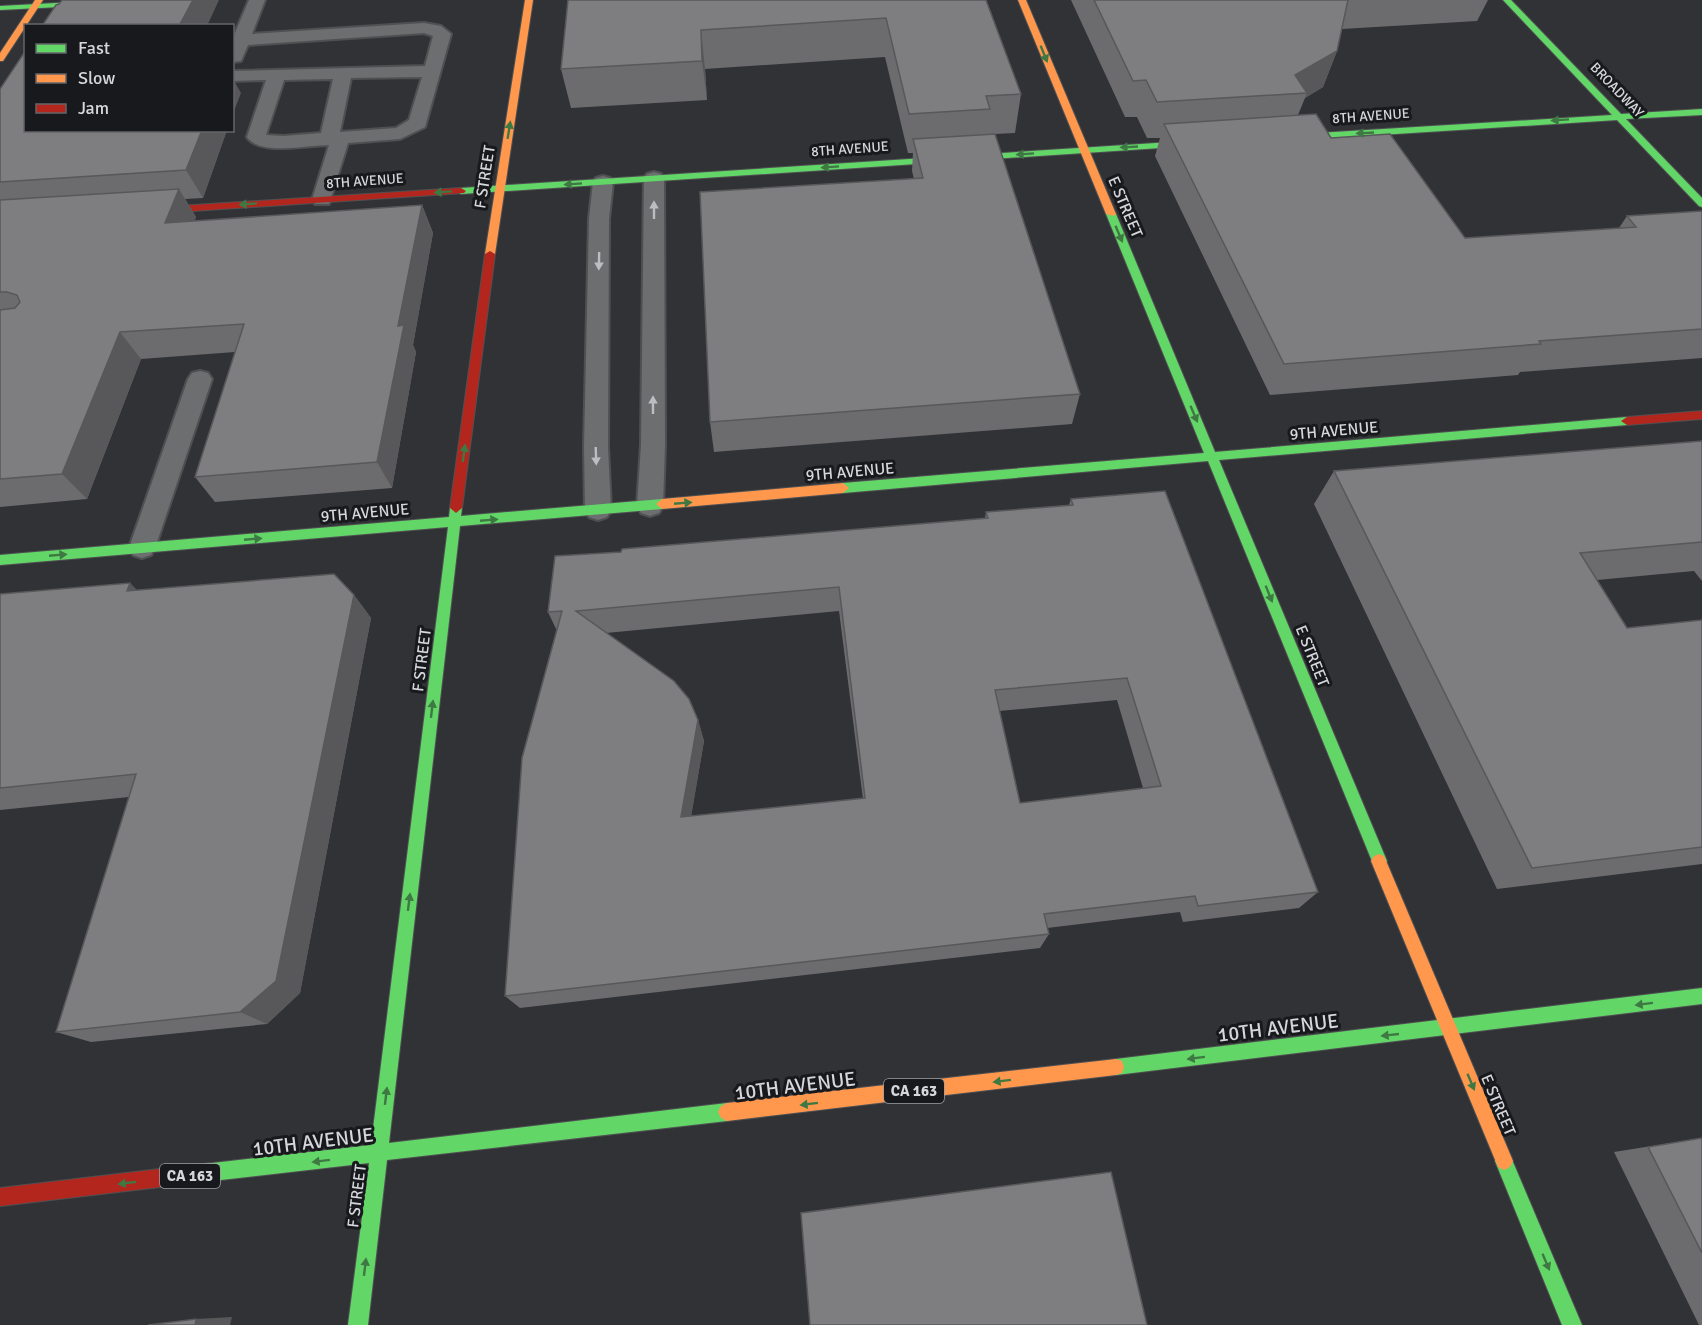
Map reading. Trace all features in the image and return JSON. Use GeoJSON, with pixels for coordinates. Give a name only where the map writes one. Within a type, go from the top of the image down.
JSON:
{"type":"FeatureCollection","features":[{"type":"Feature","properties":{"kind":"street"},"geometry":{"type":"LineString","coordinates":[[0,8],[37,3],[159,0]]}},
{"type":"Feature","properties":{"kind":"street","name":"F STREET"},"geometry":{"type":"LineString","coordinates":[[358,1325],[454,522],[495,216],[529,0]]}},
{"type":"Feature","properties":{"kind":"street","name":"E STREET"},"geometry":{"type":"LineString","coordinates":[[1022,0],[1572,1325]]}},
{"type":"Feature","properties":{"kind":"street","name":"BROADWAY"},"geometry":{"type":"LineString","coordinates":[[1507,0],[1702,204]]}},
{"type":"Feature","properties":{"kind":"street"},"geometry":{"type":"LineString","coordinates":[[0,59],[37,3]]}},
{"type":"Feature","properties":{"kind":"street","name":"8TH AVENUE"},"geometry":{"type":"LineString","coordinates":[[1273,139],[1702,111]]}},
{"type":"Feature","properties":{"kind":"street","name":"8TH AVENUE"},"geometry":{"type":"LineString","coordinates":[[131,212],[1214,142]]}},
{"type":"Feature","properties":{"kind":"street","name":"9TH AVENUE"},"geometry":{"type":"LineString","coordinates":[[0,560],[1702,415]]}},
{"type":"Feature","properties":{"kind":"street","name":"10TH AVENUE"},"geometry":{"type":"LineString","coordinates":[[0,1197],[1448,1028],[1702,996]]}},
{"type":"Feature","properties":{"kind":"lane"},"geometry":{"type":"LineString","coordinates":[[234,57],[257,0]]}},
{"type":"Feature","properties":{"kind":"lane"},"geometry":{"type":"LineString","coordinates":[[241,40],[424,28],[442,34],[418,123],[400,133],[284,142],[264,141],[256,137],[276,77]]}},
{"type":"Feature","properties":{"kind":"lane"},"geometry":{"type":"LineString","coordinates":[[234,76],[276,77],[432,71]]}},
{"type":"Feature","properties":{"kind":"lane"},"geometry":{"type":"LineString","coordinates":[[322,200],[343,74]]}},
{"type":"Feature","properties":{"kind":"lane"},"geometry":{"type":"LineString","coordinates":[[650,506],[653,445],[654,178]]}},
{"type":"Feature","properties":{"kind":"lane"},"geometry":{"type":"LineString","coordinates":[[598,510],[596,447],[599,219],[603,182]]}},
{"type":"Feature","properties":{"kind":"lane"},"geometry":{"type":"LineString","coordinates":[[142,548],[200,379]]}},
{"type":"Feature","properties":{"kind":"building"},"geometry":{"type":"Polygon","coordinates":[[[62,0],[193,0],[180,24],[43,24],[62,0]]]}},
{"type":"Feature","properties":{"kind":"building"},"geometry":{"type":"Polygon","coordinates":[[[568,0],[986,0],[1021,94],[986,96],[990,109],[909,114],[886,18],[701,30],[702,61],[561,69],[568,0]]]}},
{"type":"Feature","properties":{"kind":"building"},"geometry":{"type":"Polygon","coordinates":[[[1094,0],[1348,0],[1337,51],[1295,75],[1307,93],[1157,102],[1146,80],[1133,81],[1094,0]]]}},
{"type":"Feature","properties":{"kind":"building"},"geometry":{"type":"Polygon","coordinates":[[[24,53],[24,132],[201,132],[186,170],[0,182],[0,89],[24,53]]]}},
{"type":"Feature","properties":{"kind":"building"},"geometry":{"type":"Polygon","coordinates":[[[1316,114],[1331,138],[1390,134],[1465,238],[1636,227],[1627,216],[1702,211],[1702,329],[1284,364],[1164,124],[1316,114]]]}},
{"type":"Feature","properties":{"kind":"building"},"geometry":{"type":"Polygon","coordinates":[[[995,134],[1080,394],[710,422],[700,192],[923,178],[913,139],[995,134]]]}},
{"type":"Feature","properties":{"kind":"building"},"geometry":{"type":"Polygon","coordinates":[[[179,189],[165,223],[422,205],[398,326],[404,325],[377,462],[195,477],[244,324],[120,332],[62,474],[0,479],[0,310],[15,308],[20,302],[17,295],[0,292],[0,200],[179,189]]]}},
{"type":"Feature","properties":{"kind":"building"},"geometry":{"type":"Polygon","coordinates":[[[1702,441],[1702,542],[1580,553],[1627,628],[1702,620],[1702,847],[1532,868],[1334,471],[1702,441]]]}},
{"type":"Feature","properties":{"kind":"building"},"geometry":{"type":"Polygon","coordinates":[[[1165,491],[1318,892],[1198,906],[1195,896],[1044,914],[1049,934],[505,996],[522,758],[562,611],[548,612],[555,556],[988,518],[986,512],[1073,505],[1071,499],[1165,491]],[[839,587],[576,611],[674,681],[689,699],[698,720],[681,817],[865,798],[839,587]],[[1127,678],[995,690],[1020,803],[1161,786],[1127,678]]]}},
{"type":"Feature","properties":{"kind":"building"},"geometry":{"type":"Polygon","coordinates":[[[334,574],[354,595],[276,981],[240,1012],[56,1032],[136,774],[0,788],[0,594],[130,583],[127,591],[334,574]]]}},
{"type":"Feature","properties":{"kind":"building"},"geometry":{"type":"Polygon","coordinates":[[[1702,1138],[1702,1253],[1648,1147],[1702,1138]]]}},
{"type":"Feature","properties":{"kind":"building"},"geometry":{"type":"Polygon","coordinates":[[[1111,1172],[1147,1325],[810,1325],[801,1213],[1111,1172]]]}},
{"type":"Feature","properties":{"kind":"building"},"geometry":{"type":"Polygon","coordinates":[[[196,1319],[195,1325],[148,1325],[196,1319]]]}},
{"type":"Feature","properties":{"kind":"traffic: fast"},"geometry":{"type":"LineString","coordinates":[[0,8],[159,0]]}},
{"type":"Feature","properties":{"kind":"traffic: fast"},"geometry":{"type":"LineString","coordinates":[[1507,0],[1702,204]]}},
{"type":"Feature","properties":{"kind":"traffic: fast"},"geometry":{"type":"LineString","coordinates":[[1285,138],[1702,112]]}},
{"type":"Feature","properties":{"kind":"traffic: fast"},"geometry":{"type":"LineString","coordinates":[[461,191],[1203,143]]}},
{"type":"Feature","properties":{"kind":"traffic: fast"},"geometry":{"type":"LineString","coordinates":[[1111,214],[1379,861]]}},
{"type":"Feature","properties":{"kind":"traffic: fast"},"geometry":{"type":"LineString","coordinates":[[843,488],[1627,421]]}},
{"type":"Feature","properties":{"kind":"traffic: fast"},"geometry":{"type":"LineString","coordinates":[[0,560],[662,504]]}},
{"type":"Feature","properties":{"kind":"traffic: fast"},"geometry":{"type":"LineString","coordinates":[[358,1325],[456,508]]}},
{"type":"Feature","properties":{"kind":"traffic: fast"},"geometry":{"type":"LineString","coordinates":[[1116,1067],[1702,996]]}},
{"type":"Feature","properties":{"kind":"traffic: fast"},"geometry":{"type":"LineString","coordinates":[[160,1178],[727,1112]]}},
{"type":"Feature","properties":{"kind":"traffic: fast"},"geometry":{"type":"LineString","coordinates":[[1504,1161],[1572,1325]]}},
{"type":"Feature","properties":{"kind":"traffic: slow"},"geometry":{"type":"LineString","coordinates":[[0,59],[39,0]]}},
{"type":"Feature","properties":{"kind":"traffic: slow"},"geometry":{"type":"LineString","coordinates":[[490,254],[529,0]]}},
{"type":"Feature","properties":{"kind":"traffic: slow"},"geometry":{"type":"LineString","coordinates":[[1022,0],[1111,214]]}},
{"type":"Feature","properties":{"kind":"traffic: slow"},"geometry":{"type":"LineString","coordinates":[[662,504],[843,488]]}},
{"type":"Feature","properties":{"kind":"traffic: slow"},"geometry":{"type":"LineString","coordinates":[[1379,861],[1504,1161]]}},
{"type":"Feature","properties":{"kind":"traffic: slow"},"geometry":{"type":"LineString","coordinates":[[727,1112],[1116,1067]]}},
{"type":"Feature","properties":{"kind":"traffic: jam"},"geometry":{"type":"LineString","coordinates":[[147,211],[461,191]]}},
{"type":"Feature","properties":{"kind":"traffic: jam"},"geometry":{"type":"LineString","coordinates":[[456,508],[490,254]]}},
{"type":"Feature","properties":{"kind":"traffic: jam"},"geometry":{"type":"LineString","coordinates":[[1627,421],[1702,415]]}},
{"type":"Feature","properties":{"kind":"traffic: jam"},"geometry":{"type":"LineString","coordinates":[[0,1197],[160,1178]]}}]}
